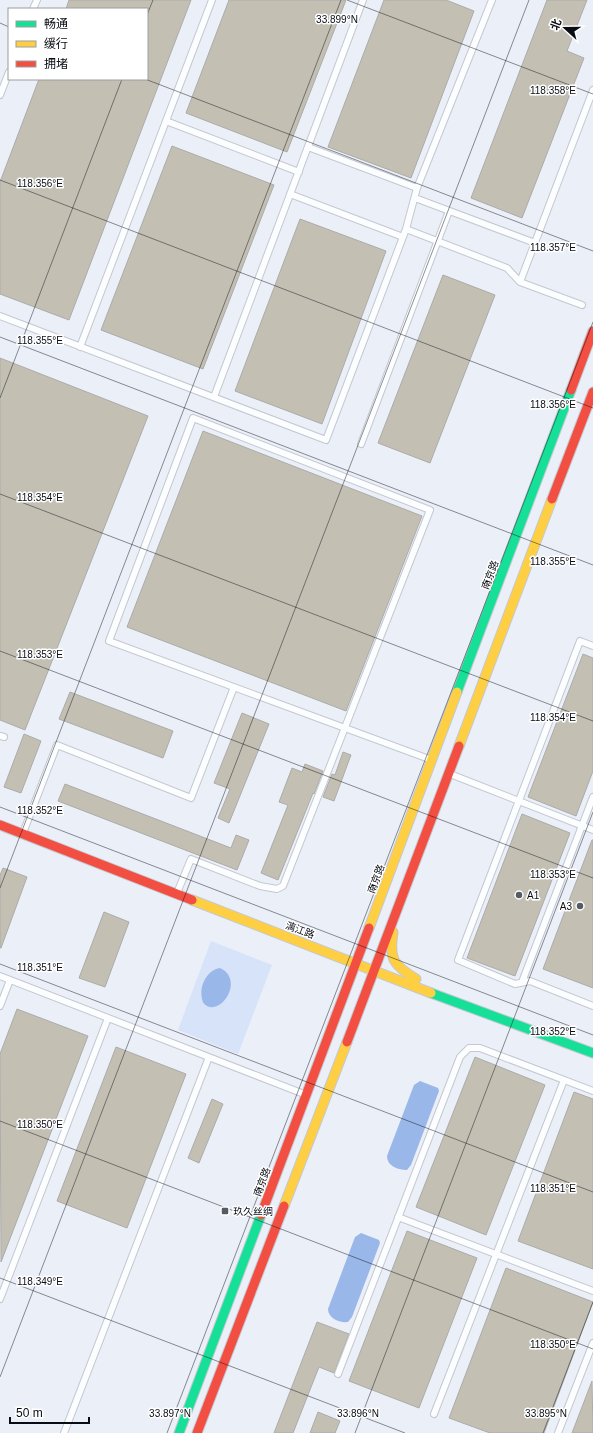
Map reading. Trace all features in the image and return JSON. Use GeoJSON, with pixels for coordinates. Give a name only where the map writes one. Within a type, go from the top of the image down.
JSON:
{"type":"FeatureCollection","features":[{"type":"Feature","properties":{"kind":"main road","name":"南京路"},"geometry":{"type":"LineString","coordinates":[[179,1433],[593,331]]}},
{"type":"Feature","properties":{"kind":"main road"},"geometry":{"type":"LineString","coordinates":[[197,1433],[593,392]]}},
{"type":"Feature","properties":{"kind":"main road","name":"漓江路"},"geometry":{"type":"LineString","coordinates":[[0,825],[374,971],[593,1053]]}},
{"type":"Feature","properties":{"kind":"main road"},"geometry":{"type":"LineString","coordinates":[[396,912],[390,950],[392,959],[397,967],[407,974],[471,1007]]}},
{"type":"Feature","properties":{"kind":"lane"},"geometry":{"type":"LineString","coordinates":[[80,347],[212,0]]}},
{"type":"Feature","properties":{"kind":"lane"},"geometry":{"type":"LineString","coordinates":[[214,397],[363,0]]}},
{"type":"Feature","properties":{"kind":"lane"},"geometry":{"type":"LineString","coordinates":[[0,316],[326,440],[406,229],[418,188],[492,0]]}},
{"type":"Feature","properties":{"kind":"lane"},"geometry":{"type":"LineString","coordinates":[[0,95],[8,75]]}},
{"type":"Feature","properties":{"kind":"lane"},"geometry":{"type":"LineString","coordinates":[[520,282],[593,90]]}},
{"type":"Feature","properties":{"kind":"lane"},"geometry":{"type":"LineString","coordinates":[[166,121],[299,172]]}},
{"type":"Feature","properties":{"kind":"lane"},"geometry":{"type":"LineString","coordinates":[[308,147],[418,188]]}},
{"type":"Feature","properties":{"kind":"lane"},"geometry":{"type":"LineString","coordinates":[[290,194],[403,237]]}},
{"type":"Feature","properties":{"kind":"lane"},"geometry":{"type":"LineString","coordinates":[[415,198],[535,243]]}},
{"type":"Feature","properties":{"kind":"lane"},"geometry":{"type":"LineString","coordinates":[[361,444],[449,211]]}},
{"type":"Feature","properties":{"kind":"lane"},"geometry":{"type":"LineString","coordinates":[[406,229],[506,268],[520,282],[582,305]]}},
{"type":"Feature","properties":{"kind":"lane"},"geometry":{"type":"LineString","coordinates":[[177,894],[191,859],[260,886],[277,889],[283,886],[345,728],[430,510],[193,418],[109,641],[345,728],[432,760]]}},
{"type":"Feature","properties":{"kind":"lane"},"geometry":{"type":"LineString","coordinates":[[592,1004],[530,981],[515,984],[458,960],[580,641],[593,646]]}},
{"type":"Feature","properties":{"kind":"lane"},"geometry":{"type":"LineString","coordinates":[[23,834],[57,745],[191,798],[234,687]]}},
{"type":"Feature","properties":{"kind":"lane"},"geometry":{"type":"LineString","coordinates":[[449,773],[593,830]]}},
{"type":"Feature","properties":{"kind":"lane"},"geometry":{"type":"LineString","coordinates":[[522,982],[593,797]]}},
{"type":"Feature","properties":{"kind":"lane"},"geometry":{"type":"LineString","coordinates":[[0,976],[307,1095]]}},
{"type":"Feature","properties":{"kind":"lane"},"geometry":{"type":"LineString","coordinates":[[0,1006],[10,980]]}},
{"type":"Feature","properties":{"kind":"lane"},"geometry":{"type":"LineString","coordinates":[[0,1299],[108,1018]]}},
{"type":"Feature","properties":{"kind":"lane"},"geometry":{"type":"LineString","coordinates":[[338,1374],[460,1057],[469,1048],[480,1048],[593,1091]]}},
{"type":"Feature","properties":{"kind":"lane"},"geometry":{"type":"LineString","coordinates":[[64,1433],[208,1057]]}},
{"type":"Feature","properties":{"kind":"lane"},"geometry":{"type":"LineString","coordinates":[[434,1414],[564,1080]]}},
{"type":"Feature","properties":{"kind":"lane"},"geometry":{"type":"LineString","coordinates":[[398,1217],[593,1291]]}},
{"type":"Feature","properties":{"kind":"lane"},"geometry":{"type":"LineString","coordinates":[[558,1433],[593,1342]]}},
{"type":"Feature","properties":{"kind":"shaded area"},"geometry":{"type":"Polygon","coordinates":[[[211,941],[272,965],[238,1054],[178,1030],[211,941]]]}},
{"type":"Feature","properties":{"kind":"water"},"geometry":{"type":"Polygon","coordinates":[[[220,968],[227,973],[231,987],[224,1000],[219,1005],[213,1007],[207,1006],[202,999],[201,994],[203,984],[211,972],[220,968]]]}},
{"type":"Feature","properties":{"kind":"water"},"geometry":{"type":"Polygon","coordinates":[[[420,1081],[438,1088],[439,1091],[411,1165],[407,1170],[400,1169],[391,1165],[387,1159],[387,1156],[414,1085],[420,1081]]]}},
{"type":"Feature","properties":{"kind":"water"},"geometry":{"type":"Polygon","coordinates":[[[361,1233],[379,1240],[380,1243],[352,1317],[348,1322],[341,1322],[330,1315],[328,1309],[355,1237],[361,1233]]]}},
{"type":"Feature","properties":{"kind":"building"},"geometry":{"type":"Polygon","coordinates":[[[69,0],[191,0],[69,320],[0,294],[0,182],[39,80],[148,80],[148,8],[66,8],[69,0]]]}},
{"type":"Feature","properties":{"kind":"building"},"geometry":{"type":"Polygon","coordinates":[[[229,0],[346,0],[287,152],[186,113],[229,0]]]}},
{"type":"Feature","properties":{"kind":"building"},"geometry":{"type":"Polygon","coordinates":[[[384,0],[446,0],[474,11],[411,178],[328,147],[384,0]]]}},
{"type":"Feature","properties":{"kind":"building"},"geometry":{"type":"Polygon","coordinates":[[[547,0],[587,0],[567,51],[584,58],[522,218],[471,198],[547,0]]]}},
{"type":"Feature","properties":{"kind":"building"},"geometry":{"type":"Polygon","coordinates":[[[172,146],[274,185],[203,369],[101,330],[172,146]]]}},
{"type":"Feature","properties":{"kind":"building"},"geometry":{"type":"Polygon","coordinates":[[[300,219],[386,251],[322,424],[235,391],[300,219]]]}},
{"type":"Feature","properties":{"kind":"building"},"geometry":{"type":"Polygon","coordinates":[[[443,275],[495,295],[430,463],[378,443],[443,275]]]}},
{"type":"Feature","properties":{"kind":"building"},"geometry":{"type":"Polygon","coordinates":[[[0,358],[148,416],[25,730],[0,720],[0,358]]]}},
{"type":"Feature","properties":{"kind":"building"},"geometry":{"type":"Polygon","coordinates":[[[203,431],[422,516],[346,711],[127,627],[203,431]]]}},
{"type":"Feature","properties":{"kind":"building"},"geometry":{"type":"Polygon","coordinates":[[[583,654],[593,658],[593,771],[576,816],[528,797],[583,654]]]}},
{"type":"Feature","properties":{"kind":"building"},"geometry":{"type":"Polygon","coordinates":[[[70,692],[173,731],[163,758],[59,719],[70,692]]]}},
{"type":"Feature","properties":{"kind":"building"},"geometry":{"type":"Polygon","coordinates":[[[242,713],[269,724],[229,823],[218,818],[230,789],[214,783],[242,713]]]}},
{"type":"Feature","properties":{"kind":"building"},"geometry":{"type":"Polygon","coordinates":[[[24,734],[41,741],[21,793],[4,787],[24,734]]]}},
{"type":"Feature","properties":{"kind":"building"},"geometry":{"type":"Polygon","coordinates":[[[343,752],[351,755],[334,801],[323,797],[332,774],[335,775],[343,752]]]}},
{"type":"Feature","properties":{"kind":"building"},"geometry":{"type":"Polygon","coordinates":[[[305,764],[323,771],[278,880],[261,873],[288,805],[279,802],[292,768],[302,772],[305,764]]]}},
{"type":"Feature","properties":{"kind":"building"},"geometry":{"type":"Polygon","coordinates":[[[65,784],[231,848],[236,835],[249,840],[237,870],[58,801],[65,784]]]}},
{"type":"Feature","properties":{"kind":"building","name":"A1"},"geometry":{"type":"Polygon","coordinates":[[[522,814],[570,833],[515,976],[467,958],[522,814]]]}},
{"type":"Feature","properties":{"kind":"building","name":"A3"},"geometry":{"type":"Polygon","coordinates":[[[593,840],[593,988],[543,969],[593,840]]]}},
{"type":"Feature","properties":{"kind":"building"},"geometry":{"type":"Polygon","coordinates":[[[3,868],[27,877],[0,948],[0,875],[3,868]]]}},
{"type":"Feature","properties":{"kind":"building"},"geometry":{"type":"Polygon","coordinates":[[[104,912],[129,922],[105,987],[79,978],[104,912]]]}},
{"type":"Feature","properties":{"kind":"building"},"geometry":{"type":"Polygon","coordinates":[[[17,1009],[88,1036],[1,1262],[0,1054],[17,1009]]]}},
{"type":"Feature","properties":{"kind":"building"},"geometry":{"type":"Polygon","coordinates":[[[116,1047],[186,1074],[127,1228],[57,1201],[116,1047]]]}},
{"type":"Feature","properties":{"kind":"building"},"geometry":{"type":"Polygon","coordinates":[[[475,1057],[545,1085],[486,1235],[416,1207],[475,1057]]]}},
{"type":"Feature","properties":{"kind":"building"},"geometry":{"type":"Polygon","coordinates":[[[574,1092],[593,1099],[593,1269],[518,1241],[574,1092]]]}},
{"type":"Feature","properties":{"kind":"building"},"geometry":{"type":"Polygon","coordinates":[[[212,1099],[223,1104],[199,1163],[188,1158],[212,1099]]]}},
{"type":"Feature","properties":{"kind":"building"},"geometry":{"type":"Polygon","coordinates":[[[407,1231],[477,1258],[419,1408],[349,1381],[407,1231]]]}},
{"type":"Feature","properties":{"kind":"building"},"geometry":{"type":"Polygon","coordinates":[[[506,1268],[593,1302],[544,1433],[490,1433],[449,1418],[506,1268]]]}},
{"type":"Feature","properties":{"kind":"building"},"geometry":{"type":"Polygon","coordinates":[[[317,1322],[349,1334],[334,1373],[319,1367],[293,1433],[274,1433],[317,1322]]]}},
{"type":"Feature","properties":{"kind":"building"},"geometry":{"type":"Polygon","coordinates":[[[592,1381],[593,1433],[572,1433],[592,1381]]]}},
{"type":"Feature","properties":{"kind":"building"},"geometry":{"type":"Polygon","coordinates":[[[318,1412],[340,1421],[335,1433],[310,1433],[318,1412]]]}},
{"type":"Feature","properties":{"kind":"traffic: fast"},"geometry":{"type":"LineString","coordinates":[[457,692],[571,390]]}},
{"type":"Feature","properties":{"kind":"traffic: fast"},"geometry":{"type":"LineString","coordinates":[[431,993],[593,1053]]}},
{"type":"Feature","properties":{"kind":"traffic: fast"},"geometry":{"type":"LineString","coordinates":[[179,1433],[261,1215]]}},
{"type":"Feature","properties":{"kind":"traffic: slow"},"geometry":{"type":"LineString","coordinates":[[459,746],[552,499]]}},
{"type":"Feature","properties":{"kind":"traffic: slow"},"geometry":{"type":"LineString","coordinates":[[369,928],[457,692]]}},
{"type":"Feature","properties":{"kind":"traffic: slow"},"geometry":{"type":"LineString","coordinates":[[192,900],[431,993]]}},
{"type":"Feature","properties":{"kind":"traffic: slow"},"geometry":{"type":"LineString","coordinates":[[393,932],[392,955],[394,960],[402,970],[416,979]]}},
{"type":"Feature","properties":{"kind":"traffic: slow"},"geometry":{"type":"LineString","coordinates":[[284,1206],[347,1042]]}},
{"type":"Feature","properties":{"kind":"traffic: jam"},"geometry":{"type":"LineString","coordinates":[[571,390],[593,331]]}},
{"type":"Feature","properties":{"kind":"traffic: jam"},"geometry":{"type":"LineString","coordinates":[[552,499],[593,392]]}},
{"type":"Feature","properties":{"kind":"traffic: jam"},"geometry":{"type":"LineString","coordinates":[[347,1042],[459,746]]}},
{"type":"Feature","properties":{"kind":"traffic: jam"},"geometry":{"type":"LineString","coordinates":[[0,825],[192,900]]}},
{"type":"Feature","properties":{"kind":"traffic: jam"},"geometry":{"type":"LineString","coordinates":[[261,1215],[369,928]]}},
{"type":"Feature","properties":{"kind":"traffic: jam"},"geometry":{"type":"LineString","coordinates":[[197,1433],[284,1206]]}},
{"type":"Feature","properties":{"kind":"place","name":"A1"},"geometry":{"type":"Point","coordinates":[519,895]}},
{"type":"Feature","properties":{"kind":"place","name":"A3"},"geometry":{"type":"Point","coordinates":[580,906]}},
{"type":"Feature","properties":{"kind":"place","name":"玖久丝绸"},"geometry":{"type":"Point","coordinates":[225,1211]}}]}
